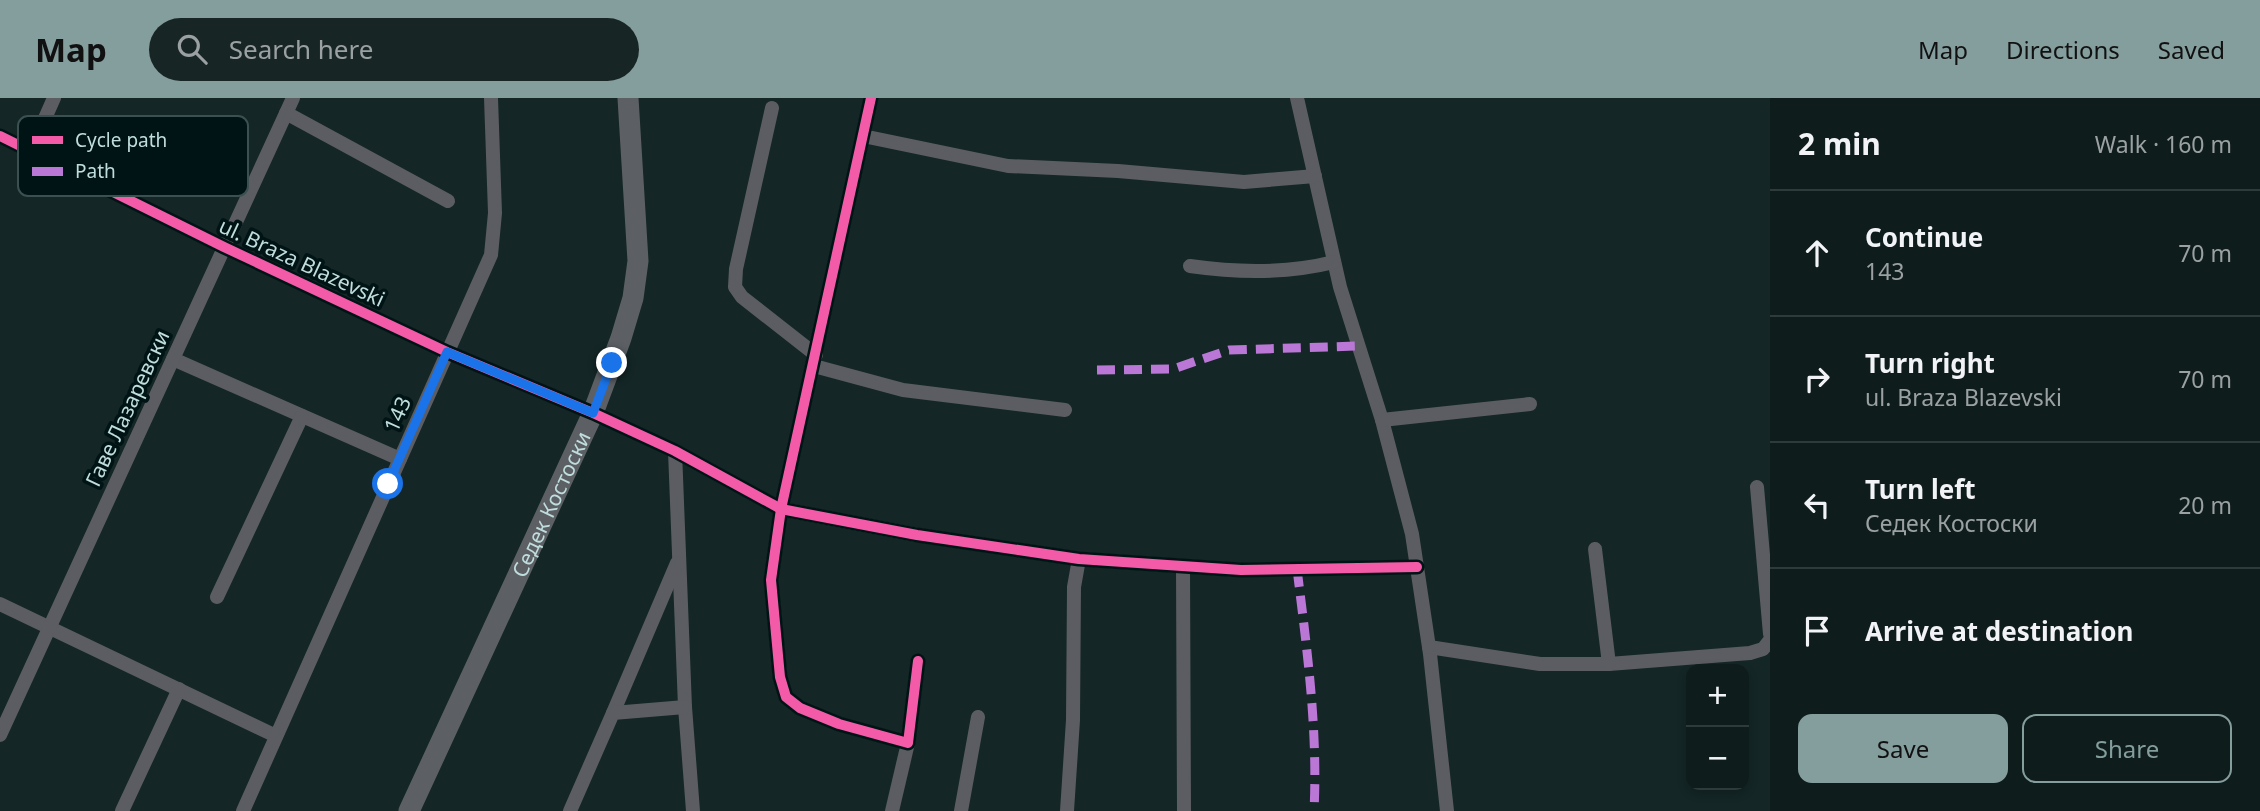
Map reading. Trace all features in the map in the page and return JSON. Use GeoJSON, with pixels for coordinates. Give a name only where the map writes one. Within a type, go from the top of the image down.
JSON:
{"type":"FeatureCollection","features":[{"type":"Feature","properties":{"kind":"main road","name":"Седек Костоски"},"geometry":{"type":"LineString","coordinates":[[409,811],[593,413],[624,328],[638,261],[628,98]]}},
{"type":"Feature","properties":{"kind":"street"},"geometry":{"type":"LineString","coordinates":[[46,116],[54,98]]}},
{"type":"Feature","properties":{"kind":"street","name":"Гаве Лазаревски"},"geometry":{"type":"LineString","coordinates":[[248,195],[293,98]]}},
{"type":"Feature","properties":{"kind":"street","name":"143"},"geometry":{"type":"LineString","coordinates":[[243,811],[491,255],[495,213],[491,98]]}},
{"type":"Feature","properties":{"kind":"street"},"geometry":{"type":"LineString","coordinates":[[871,98],[781,509],[771,580],[780,677],[786,697],[800,708],[839,724],[908,743]]}},
{"type":"Feature","properties":{"kind":"street"},"geometry":{"type":"LineString","coordinates":[[1297,98],[1334,262],[1382,420],[1417,567],[1429,647],[1447,811]]}},
{"type":"Feature","properties":{"kind":"street"},"geometry":{"type":"LineString","coordinates":[[772,108],[736,269],[735,287],[742,297],[815,360],[903,390],[1065,410]]}},
{"type":"Feature","properties":{"kind":"street"},"geometry":{"type":"LineString","coordinates":[[286,113],[448,201]]}},
{"type":"Feature","properties":{"kind":"street","name":"ul. Braza Blazevski"},"geometry":{"type":"LineString","coordinates":[[0,136],[18,144]]}},
{"type":"Feature","properties":{"kind":"street"},"geometry":{"type":"LineString","coordinates":[[863,136],[1008,166],[1118,171],[1244,182],[1315,176]]}},
{"type":"Feature","properties":{"kind":"street","name":"ul. Braza Blazevski"},"geometry":{"type":"LineString","coordinates":[[123,196],[447,352],[676,451],[781,509],[917,535],[1079,559],[1241,570],[1417,567]]}},
{"type":"Feature","properties":{"kind":"street","name":"Гаве Лазаревски"},"geometry":{"type":"LineString","coordinates":[[0,735],[248,196]]}},
{"type":"Feature","properties":{"kind":"street"},"geometry":{"type":"LineString","coordinates":[[1190,266],[1228,271],[1278,271],[1334,262]]}},
{"type":"Feature","properties":{"kind":"street"},"geometry":{"type":"LineString","coordinates":[[173,359],[400,459]]}},
{"type":"Feature","properties":{"kind":"street"},"geometry":{"type":"LineString","coordinates":[[1382,420],[1530,404]]}},
{"type":"Feature","properties":{"kind":"street"},"geometry":{"type":"LineString","coordinates":[[217,597],[302,416]]}},
{"type":"Feature","properties":{"kind":"street"},"geometry":{"type":"LineString","coordinates":[[676,451],[685,707],[693,811]]}},
{"type":"Feature","properties":{"kind":"street"},"geometry":{"type":"LineString","coordinates":[[1757,487],[1770,634]]}},
{"type":"Feature","properties":{"kind":"street"},"geometry":{"type":"LineString","coordinates":[[1595,549],[1609,664]]}},
{"type":"Feature","properties":{"kind":"street"},"geometry":{"type":"LineString","coordinates":[[570,811],[679,559]]}},
{"type":"Feature","properties":{"kind":"street"},"geometry":{"type":"LineString","coordinates":[[1067,811],[1073,720],[1074,587],[1079,559]]}},
{"type":"Feature","properties":{"kind":"street"},"geometry":{"type":"LineString","coordinates":[[1182,566],[1184,811]]}},
{"type":"Feature","properties":{"kind":"street"},"geometry":{"type":"LineString","coordinates":[[0,604],[276,736]]}},
{"type":"Feature","properties":{"kind":"street"},"geometry":{"type":"LineString","coordinates":[[660,607],[681,614]]}},
{"type":"Feature","properties":{"kind":"street"},"geometry":{"type":"LineString","coordinates":[[1429,647],[1541,664],[1609,664],[1751,653],[1763,649],[1770,640]]}},
{"type":"Feature","properties":{"kind":"street"},"geometry":{"type":"LineString","coordinates":[[892,811],[908,743],[918,661]]}},
{"type":"Feature","properties":{"kind":"street"},"geometry":{"type":"LineString","coordinates":[[122,811],[180,689]]}},
{"type":"Feature","properties":{"kind":"street"},"geometry":{"type":"LineString","coordinates":[[613,713],[685,707]]}},
{"type":"Feature","properties":{"kind":"street"},"geometry":{"type":"LineString","coordinates":[[961,811],[978,717]]}},
{"type":"Feature","properties":{"kind":"marked path"},"geometry":{"type":"LineString","coordinates":[[1097,370],[1173,369],[1229,350],[1358,346]]}},
{"type":"Feature","properties":{"kind":"marked path"},"geometry":{"type":"LineString","coordinates":[[1297,569],[1313,720],[1314,811]]}},
{"type":"Feature","properties":{"kind":"cycle path"},"geometry":{"type":"LineString","coordinates":[[871,98],[781,509],[771,580],[780,677],[786,697],[800,708],[839,724],[908,743],[918,661]]}},
{"type":"Feature","properties":{"kind":"cycle path"},"geometry":{"type":"LineString","coordinates":[[0,136],[18,145]]}},
{"type":"Feature","properties":{"kind":"cycle path"},"geometry":{"type":"LineString","coordinates":[[121,196],[447,352],[593,413],[675,451],[781,509],[917,535],[1079,559],[1241,570],[1417,567]]}},
{"type":"Feature","properties":{"kind":"route"},"geometry":{"type":"LineString","coordinates":[[388,484],[447,352],[593,413],[612,363]]}}]}
